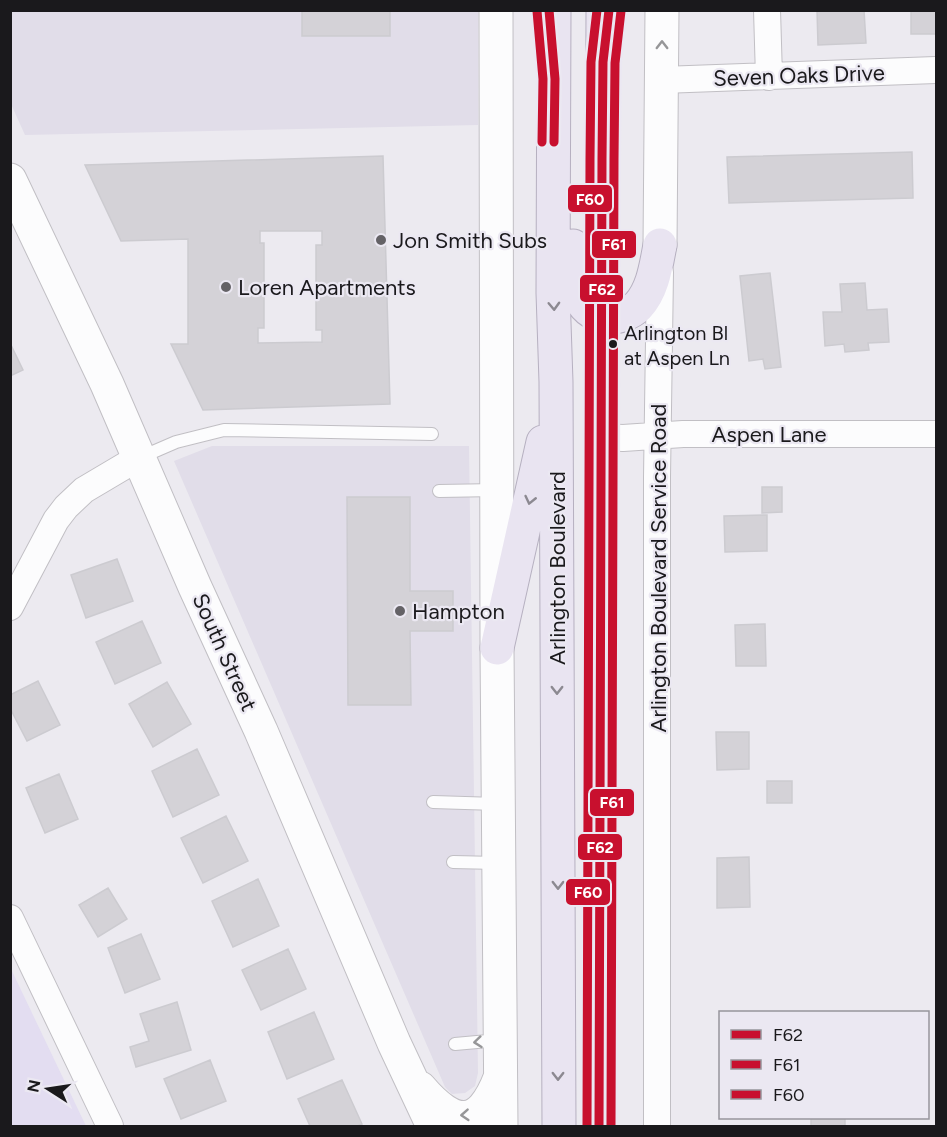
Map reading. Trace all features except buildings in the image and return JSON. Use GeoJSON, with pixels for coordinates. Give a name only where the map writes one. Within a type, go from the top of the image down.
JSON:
{"type":"FeatureCollection","features":[{"type":"Feature","properties":{"kind":"highway"},"geometry":{"type":"LineString","coordinates":[[549,10],[555,79]]}},
{"type":"Feature","properties":{"kind":"highway","name":"Arlington Boulevard"},"geometry":{"type":"LineString","coordinates":[[554,10],[553,293],[556,382],[558,1126]]}},
{"type":"Feature","properties":{"kind":"highway"},"geometry":{"type":"LineString","coordinates":[[572,10],[573,281],[586,307],[602,316],[615,318],[636,308],[650,287],[660,245]]}},
{"type":"Feature","properties":{"kind":"highway","name":"Arlington Boulevard"},"geometry":{"type":"LineString","coordinates":[[599,1126],[603,10]]}},
{"type":"Feature","properties":{"kind":"highway"},"geometry":{"type":"LineString","coordinates":[[603,62],[609,10]]}},
{"type":"Feature","properties":{"kind":"highway"},"geometry":{"type":"LineString","coordinates":[[497,648],[556,382]]}},
{"type":"Feature","properties":{"kind":"street"},"geometry":{"type":"LineString","coordinates":[[496,10],[497,648],[501,1126]]}},
{"type":"Feature","properties":{"kind":"street","name":"Arlington Boulevard Service Road"},"geometry":{"type":"LineString","coordinates":[[657,1126],[657,436],[662,10]]}},
{"type":"Feature","properties":{"kind":"street"},"geometry":{"type":"LineString","coordinates":[[767,10],[769,77]]}},
{"type":"Feature","properties":{"kind":"street","name":"Seven Oaks Drive"},"geometry":{"type":"LineString","coordinates":[[662,80],[936,70]]}},
{"type":"Feature","properties":{"kind":"street","name":"South Street"},"geometry":{"type":"LineString","coordinates":[[10,180],[107,384],[261,731],[408,1074],[433,1126]]}},
{"type":"Feature","properties":{"kind":"street","name":"Aspen Lane"},"geometry":{"type":"LineString","coordinates":[[602,437],[751,433],[936,434]]}},
{"type":"Feature","properties":{"kind":"street"},"geometry":{"type":"LineString","coordinates":[[10,607],[56,520],[66,507],[84,490],[138,458]]}},
{"type":"Feature","properties":{"kind":"street"},"geometry":{"type":"LineString","coordinates":[[10,918],[110,1126]]}},
{"type":"Feature","properties":{"kind":"street"},"geometry":{"type":"LineString","coordinates":[[408,1074],[440,1109],[459,1117],[470,1117],[480,1113],[493,1096],[501,1076]]}},
{"type":"Feature","properties":{"kind":"lane"},"geometry":{"type":"LineString","coordinates":[[138,458],[177,442],[224,430],[432,434]]}},
{"type":"Feature","properties":{"kind":"lane"},"geometry":{"type":"LineString","coordinates":[[439,492],[498,490]]}},
{"type":"Feature","properties":{"kind":"lane"},"geometry":{"type":"LineString","coordinates":[[433,802],[499,805]]}},
{"type":"Feature","properties":{"kind":"lane"},"geometry":{"type":"LineString","coordinates":[[453,862],[500,863]]}},
{"type":"Feature","properties":{"kind":"lane"},"geometry":{"type":"LineString","coordinates":[[455,1044],[501,1040]]}},
{"type":"Feature","properties":{"kind":"shaded area"},"geometry":{"type":"Polygon","coordinates":[[[10,11],[478,11],[478,125],[25,135],[11,104],[10,11]]]}},
{"type":"Feature","properties":{"kind":"shaded area"},"geometry":{"type":"Polygon","coordinates":[[[212,446],[469,446],[478,1073],[475,1086],[465,1093],[452,1094],[445,1087],[174,461],[212,446]]]}},
{"type":"Feature","properties":{"kind":"shaded area"},"geometry":{"type":"Polygon","coordinates":[[[11,969],[86,1126],[11,1126],[11,969]]]}},
{"type":"Feature","properties":{"kind":"transit line","name":"F62"},"geometry":{"type":"LineString","coordinates":[[549,10],[555,79],[554,142]]}},
{"type":"Feature","properties":{"kind":"transit line","name":"F60"},"geometry":{"type":"LineString","coordinates":[[587,1126],[590,159],[591,62],[597,10]]}},
{"type":"Feature","properties":{"kind":"transit line","name":"F62"},"geometry":{"type":"LineString","coordinates":[[599,1126],[602,159],[603,62],[609,10]]}},
{"type":"Feature","properties":{"kind":"transit line","name":"F61"},"geometry":{"type":"LineString","coordinates":[[537,11],[543,79],[542,142]]}},
{"type":"Feature","properties":{"kind":"transit line","name":"F61"},"geometry":{"type":"LineString","coordinates":[[611,1126],[614,159],[615,63],[621,11]]}},
{"type":"Feature","properties":{"kind":"place","name":"Jon Smith Subs"},"geometry":{"type":"Point","coordinates":[381,240]}},
{"type":"Feature","properties":{"kind":"place","name":"Loren Apartments"},"geometry":{"type":"Point","coordinates":[226,287]}},
{"type":"Feature","properties":{"kind":"place","name":"Arlington Bl at Aspen Ln"},"geometry":{"type":"Point","coordinates":[613,344]}},
{"type":"Feature","properties":{"kind":"place","name":"Hampton"},"geometry":{"type":"Point","coordinates":[400,611]}}]}
